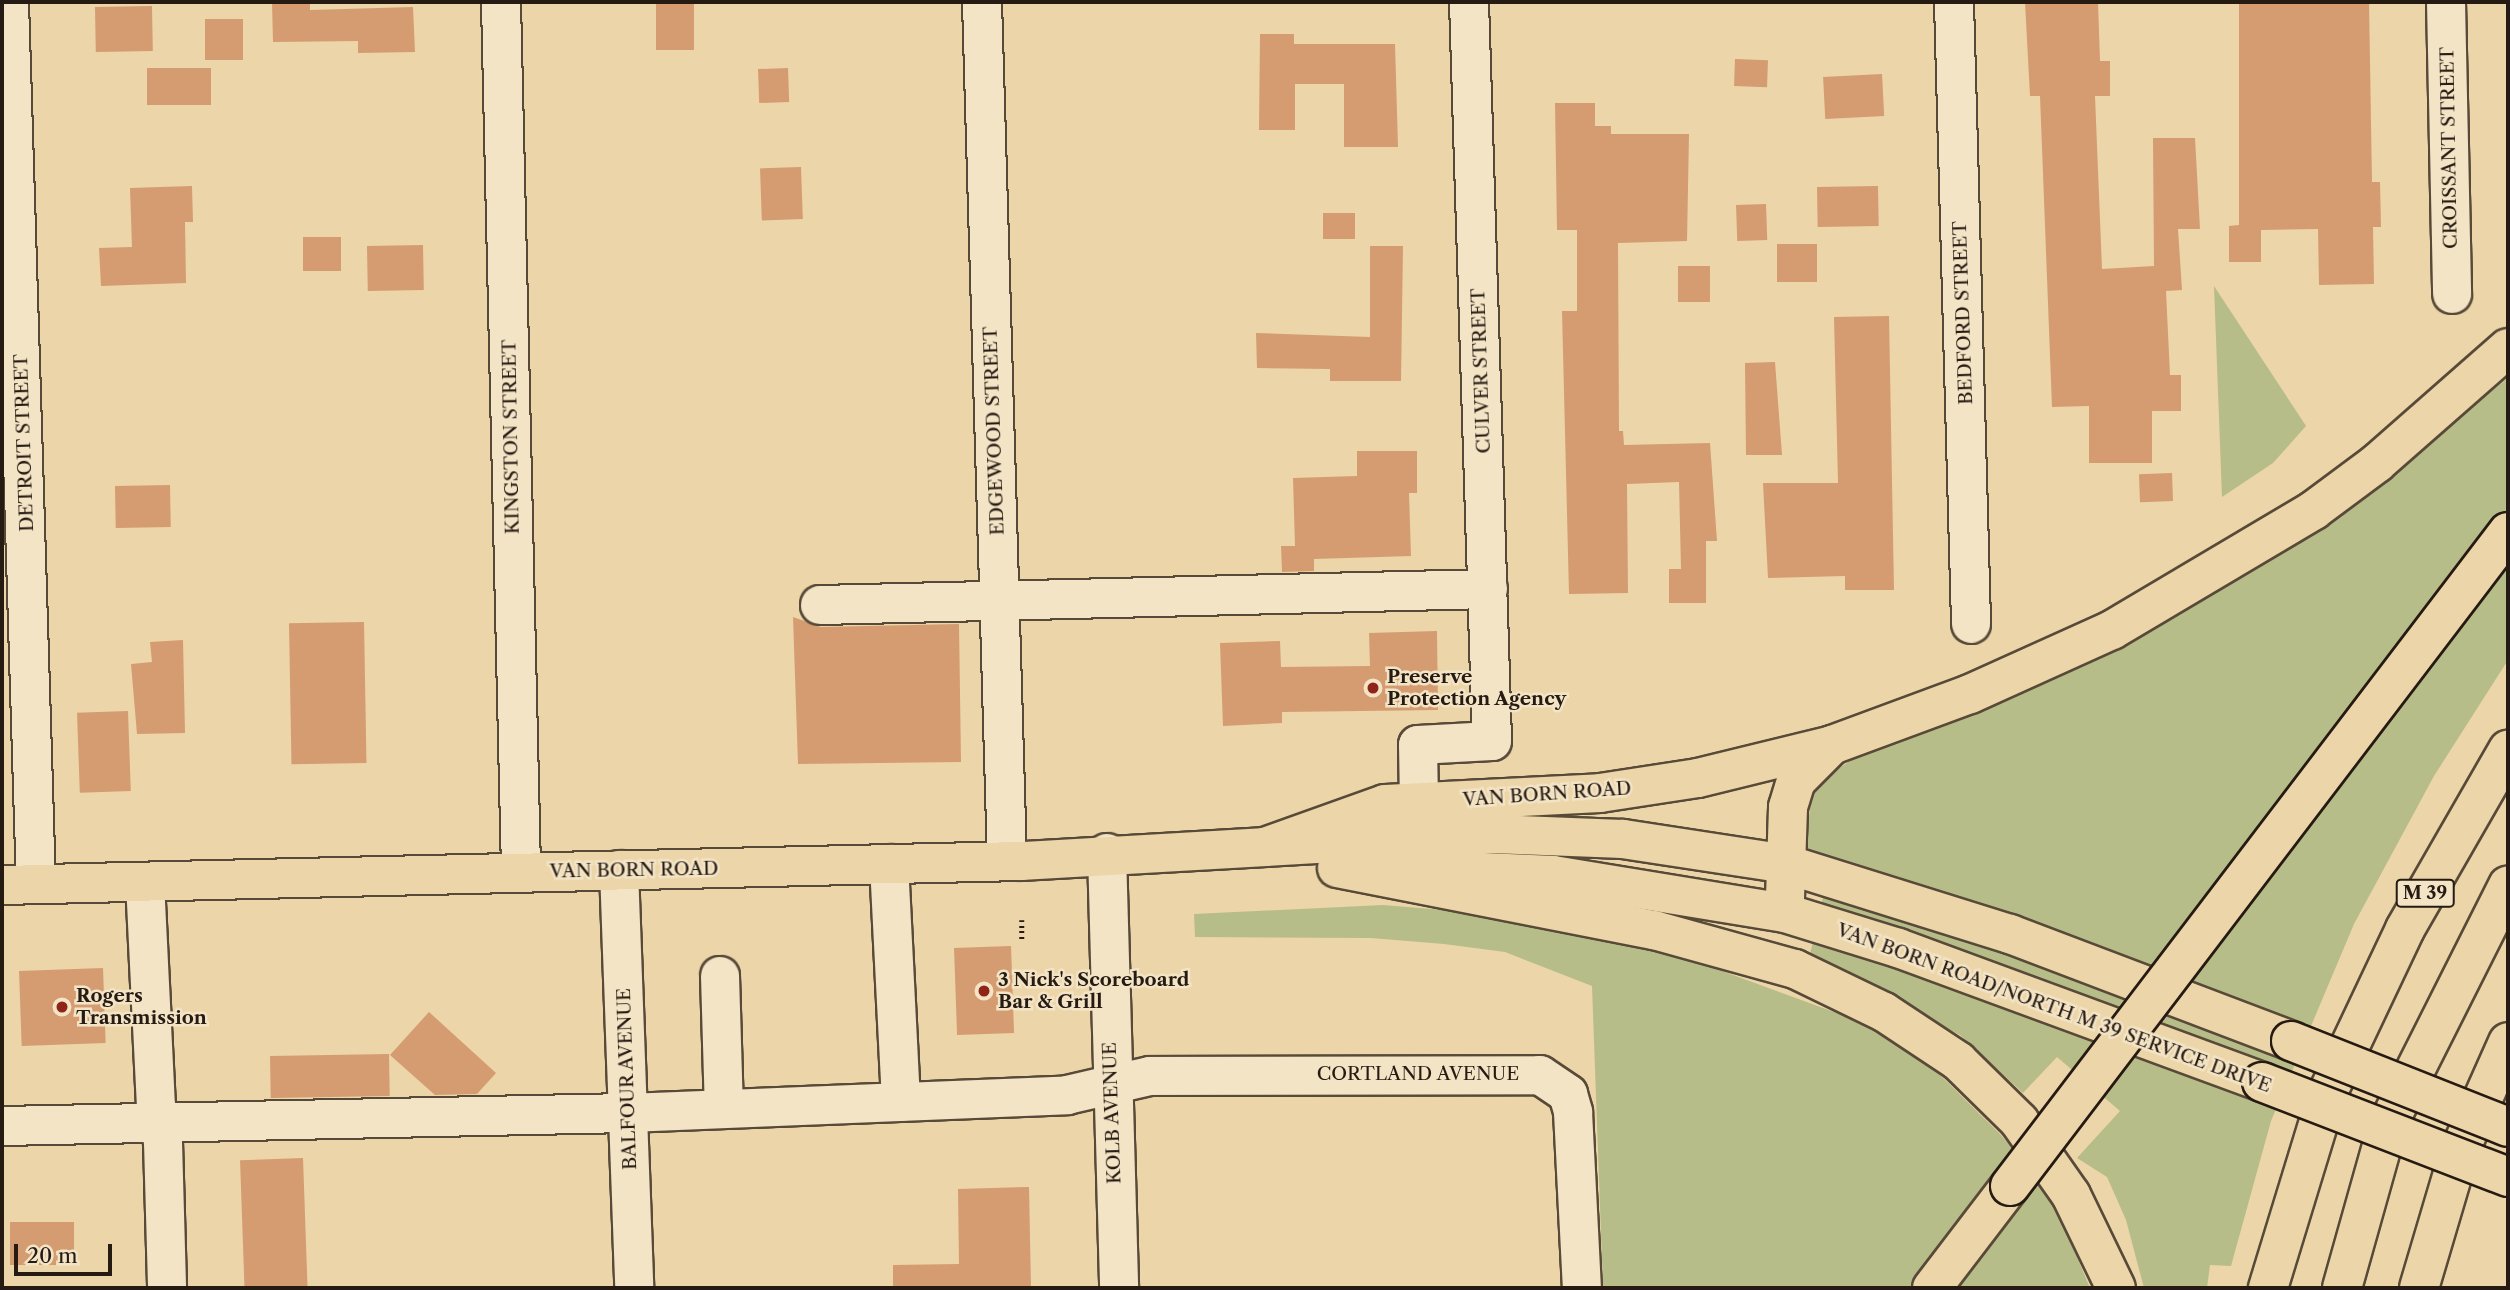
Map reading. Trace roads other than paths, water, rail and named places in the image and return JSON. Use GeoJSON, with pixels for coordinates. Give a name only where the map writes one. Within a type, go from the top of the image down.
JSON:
{"type":"FeatureCollection","features":[{"type":"Feature","properties":{"kind":"main road","name":"VAN BORN ROAD"},"geometry":{"type":"LineString","coordinates":[[19,885],[1007,861],[1107,853],[1265,847],[1385,804],[1600,793],[1698,778],[1832,745],[2042,664],[2181,593],[2377,463],[2508,348]]}},
{"type":"Feature","properties":{"kind":"main road"},"geometry":{"type":"LineString","coordinates":[[1932,1288],[1950,1272],[2508,532]]}},
{"type":"Feature","properties":{"kind":"main road"},"geometry":{"type":"LineString","coordinates":[[1785,913],[1788,807],[1796,780],[1832,745]]}},
{"type":"Feature","properties":{"kind":"main road","name":"M 39"},"geometry":{"type":"LineString","coordinates":[[2269,1288],[2328,1092],[2404,929],[2508,750]]}},
{"type":"Feature","properties":{"kind":"main road"},"geometry":{"type":"LineString","coordinates":[[1265,847],[1493,834],[1623,839],[1786,864],[2010,934],[2508,1127]]}},
{"type":"Feature","properties":{"kind":"main road","name":"VAN BORN ROAD"},"geometry":{"type":"LineString","coordinates":[[1265,847],[1337,868]]}},
{"type":"Feature","properties":{"kind":"main road"},"geometry":{"type":"LineString","coordinates":[[1337,868],[1654,930],[1795,969],[1884,1012],[1958,1061],[2019,1121],[2071,1195],[2116,1288]]}},
{"type":"Feature","properties":{"kind":"main road","name":"VAN BORN ROAD/NORTH M 39 SERVICE DRIVE"},"geometry":{"type":"LineString","coordinates":[[1337,868],[1553,875],[1785,913],[1898,948],[2508,1177]]}},
{"type":"Feature","properties":{"kind":"main road"},"geometry":{"type":"LineString","coordinates":[[2342,1288],[2388,1124],[2508,885]]}},
{"type":"Feature","properties":{"kind":"main road"},"geometry":{"type":"LineString","coordinates":[[2419,1288],[2460,1150],[2508,1042]]}},
{"type":"Feature","properties":{"kind":"street","name":"DETROIT STREET"},"geometry":{"type":"LineString","coordinates":[[9,2],[19,885]]}},
{"type":"Feature","properties":{"kind":"street","name":"KINGSTON STREET"},"geometry":{"type":"LineString","coordinates":[[501,2],[521,873]]}},
{"type":"Feature","properties":{"kind":"street","name":"EDGEWOOD STREET"},"geometry":{"type":"LineString","coordinates":[[982,2],[1007,861]]}},
{"type":"Feature","properties":{"kind":"street","name":"CULVER STREET"},"geometry":{"type":"LineString","coordinates":[[1419,802],[1418,745],[1492,741],[1469,2]]}},
{"type":"Feature","properties":{"kind":"street","name":"BEDFORD STREET"},"geometry":{"type":"LineString","coordinates":[[1954,2],[1971,624]]}},
{"type":"Feature","properties":{"kind":"street","name":"CROISSANT STREET"},"geometry":{"type":"LineString","coordinates":[[2446,2],[2452,294]]}},
{"type":"Feature","properties":{"kind":"street"},"geometry":{"type":"LineString","coordinates":[[820,605],[1488,589]]}},
{"type":"Feature","properties":{"kind":"street","name":"KOLB AVENUE"},"geometry":{"type":"LineString","coordinates":[[1107,853],[1110,1086],[1119,1288]]}},
{"type":"Feature","properties":{"kind":"street"},"geometry":{"type":"LineString","coordinates":[[889,864],[901,1101]]}},
{"type":"Feature","properties":{"kind":"street","name":"BALFOUR AVENUE"},"geometry":{"type":"LineString","coordinates":[[619,870],[634,1288]]}},
{"type":"Feature","properties":{"kind":"street"},"geometry":{"type":"LineString","coordinates":[[145,882],[166,1288]]}},
{"type":"Feature","properties":{"kind":"street"},"geometry":{"type":"LineString","coordinates":[[720,976],[724,1108]]}},
{"type":"Feature","properties":{"kind":"street","name":"CORTLAND AVENUE"},"geometry":{"type":"LineString","coordinates":[[2,1126],[628,1113],[1067,1095],[1150,1076],[1540,1075],[1568,1094],[1573,1112],[1582,1288]]}},
{"type":"Feature","properties":{"kind":"place","name":"Preserve Protection Agency"},"geometry":{"type":"Point","coordinates":[1373,688]}},
{"type":"Feature","properties":{"kind":"place","name":"3 Nick's Scoreboard Bar & Grill"},"geometry":{"type":"Point","coordinates":[984,991]}},
{"type":"Feature","properties":{"kind":"place","name":"Rogers Transmission"},"geometry":{"type":"Point","coordinates":[62,1007]}}]}
